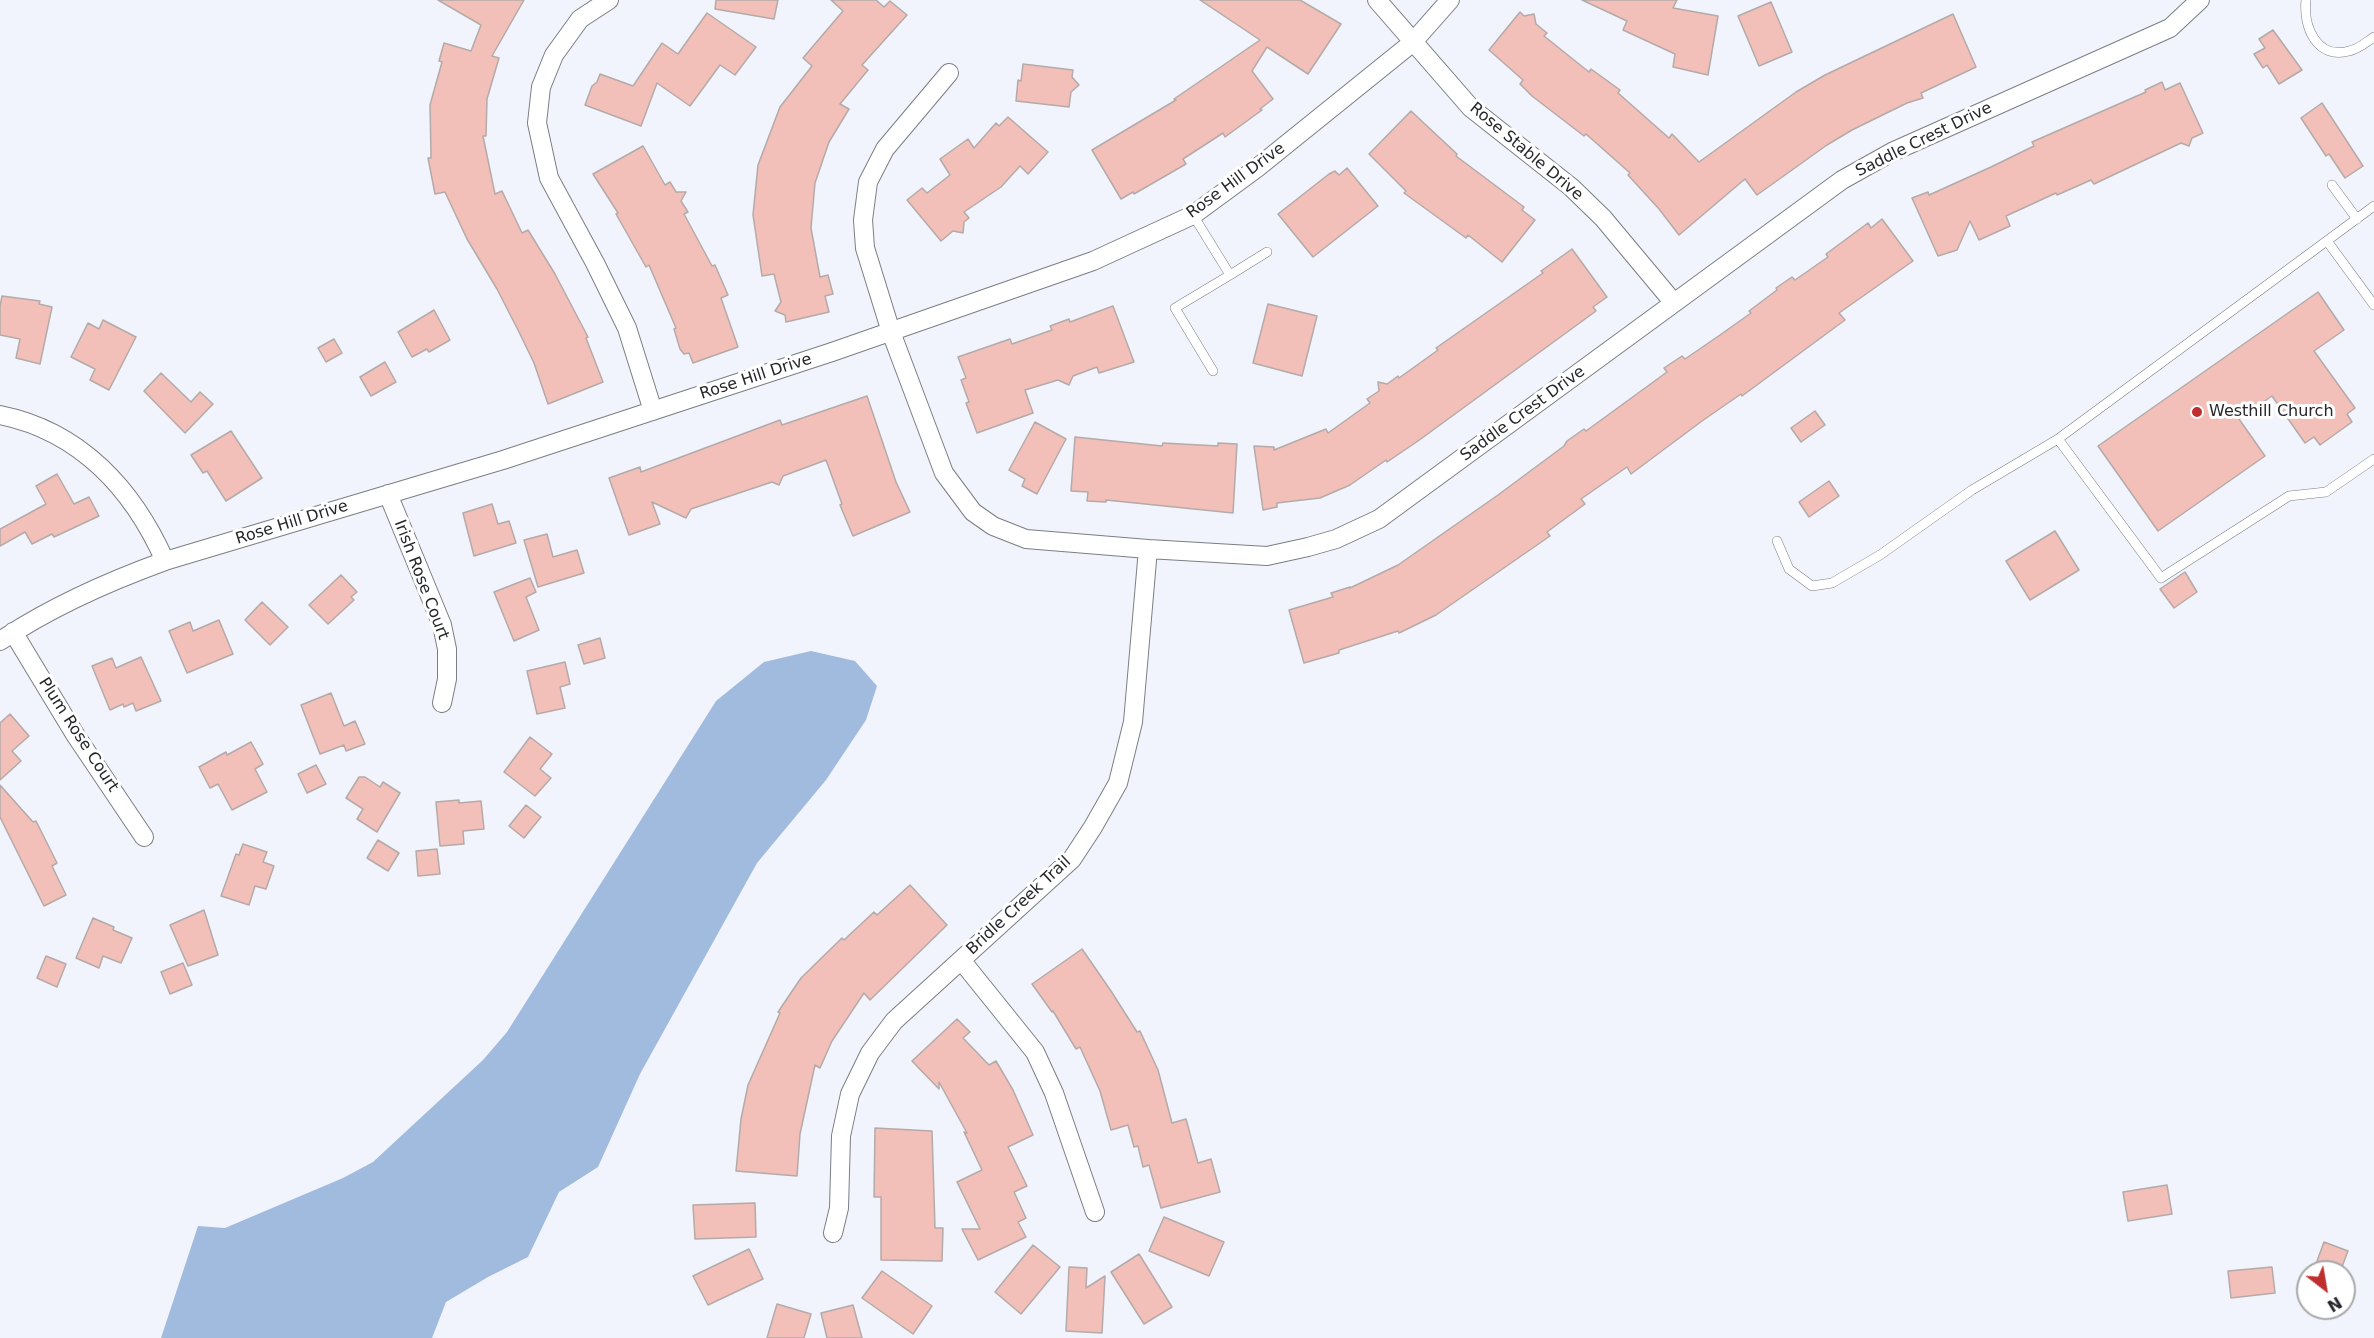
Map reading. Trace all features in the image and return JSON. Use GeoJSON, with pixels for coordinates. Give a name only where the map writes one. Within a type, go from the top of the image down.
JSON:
{"type":"FeatureCollection","features":[{"type":"Feature","properties":{"kind":"street"},"geometry":{"type":"LineString","coordinates":[[609,0],[580,19],[554,55],[541,87],[537,123],[549,178],[627,328],[654,411]]}},
{"type":"Feature","properties":{"kind":"street","name":"Rose Stable Drive"},"geometry":{"type":"LineString","coordinates":[[1377,0],[1412,43],[1471,108],[1571,187],[1604,218],[1674,303]]}},
{"type":"Feature","properties":{"kind":"street","name":"Rose Hill Drive"},"geometry":{"type":"LineString","coordinates":[[7,637],[73,599],[165,561],[503,460],[891,332],[1093,261],[1193,215],[1257,168],[1412,43],[1450,0]]}},
{"type":"Feature","properties":{"kind":"street","name":"Saddle Crest Drive"},"geometry":{"type":"LineString","coordinates":[[949,73],[885,149],[868,182],[863,220],[865,248],[891,332],[944,473],[973,512],[993,526],[1026,539],[1266,556],[1308,548],[1336,539],[1378,519],[1842,180],[1892,152],[2170,28],[2200,0]]}},
{"type":"Feature","properties":{"kind":"street"},"geometry":{"type":"LineString","coordinates":[[0,415],[32,423],[51,431],[94,461],[118,483],[138,509],[165,561]]}},
{"type":"Feature","properties":{"kind":"street","name":"Irish Rose Court"},"geometry":{"type":"LineString","coordinates":[[388,494],[442,625],[447,649],[447,669],[442,703]]}},
{"type":"Feature","properties":{"kind":"street","name":"Bridle Creek Trail"},"geometry":{"type":"LineString","coordinates":[[833,1233],[839,1208],[841,1136],[850,1094],[870,1053],[894,1022],[1072,859],[1118,783],[1133,722],[1148,549]]}},
{"type":"Feature","properties":{"kind":"street","name":"Plum Rose Court"},"geometry":{"type":"LineString","coordinates":[[7,637],[144,837]]}},
{"type":"Feature","properties":{"kind":"street"},"geometry":{"type":"LineString","coordinates":[[961,960],[1035,1052],[1054,1093],[1095,1212]]}},
{"type":"Feature","properties":{"kind":"lane"},"geometry":{"type":"LineString","coordinates":[[2306,0],[2304,16],[2308,27],[2319,45],[2330,52],[2350,51],[2374,37]]}},
{"type":"Feature","properties":{"kind":"lane"},"geometry":{"type":"LineString","coordinates":[[2332,185],[2357,219]]}},
{"type":"Feature","properties":{"kind":"lane"},"geometry":{"type":"LineString","coordinates":[[1777,541],[1789,569],[1812,586],[1832,583],[1880,555],[1972,490],[2058,439],[2374,206]]}},
{"type":"Feature","properties":{"kind":"lane"},"geometry":{"type":"LineString","coordinates":[[1193,215],[1230,275]]}},
{"type":"Feature","properties":{"kind":"lane"},"geometry":{"type":"LineString","coordinates":[[2327,241],[2374,305]]}},
{"type":"Feature","properties":{"kind":"lane"},"geometry":{"type":"LineString","coordinates":[[1213,371],[1174,308],[1267,252]]}},
{"type":"Feature","properties":{"kind":"lane"},"geometry":{"type":"LineString","coordinates":[[2058,439],[2161,578],[2289,496],[2326,492],[2374,459]]}},
{"type":"Feature","properties":{"kind":"water"},"geometry":{"type":"Polygon","coordinates":[[[811,651],[855,661],[877,686],[866,720],[826,780],[757,863],[640,1074],[598,1167],[559,1192],[528,1257],[446,1302],[432,1338],[161,1338],[198,1226],[225,1228],[343,1178],[373,1162],[483,1060],[507,1032],[716,701],[764,662],[811,651]]]}},
{"type":"Feature","properties":{"kind":"building"},"geometry":{"type":"Polygon","coordinates":[[[438,0],[524,0],[492,56],[499,58],[487,99],[486,136],[483,136],[495,194],[502,191],[522,233],[528,230],[555,274],[588,337],[586,338],[603,382],[548,404],[534,363],[519,332],[467,239],[445,192],[435,194],[428,158],[431,158],[430,105],[442,62],[439,61],[444,43],[471,51],[481,25],[438,0]]]}},
{"type":"Feature","properties":{"kind":"building"},"geometry":{"type":"Polygon","coordinates":[[[716,0],[778,0],[774,19],[715,9],[716,0]]]}},
{"type":"Feature","properties":{"kind":"building"},"geometry":{"type":"Polygon","coordinates":[[[831,0],[876,0],[884,7],[890,1],[907,15],[862,65],[868,70],[840,104],[849,109],[829,142],[815,183],[811,228],[820,277],[828,275],[833,294],[825,296],[829,312],[786,322],[785,315],[775,311],[781,302],[774,274],[762,276],[753,215],[758,165],[780,107],[812,66],[803,58],[843,11],[831,0]]]}},
{"type":"Feature","properties":{"kind":"building"},"geometry":{"type":"Polygon","coordinates":[[[1200,0],[1300,0],[1341,24],[1308,74],[1267,47],[1252,71],[1273,99],[1225,137],[1223,133],[1183,159],[1186,164],[1121,199],[1092,150],[1176,100],[1174,99],[1260,40],[1200,0]]]}},
{"type":"Feature","properties":{"kind":"building"},"geometry":{"type":"Polygon","coordinates":[[[1582,0],[1677,0],[1673,8],[1718,16],[1708,75],[1673,67],[1675,54],[1623,30],[1627,21],[1582,0]]]}},
{"type":"Feature","properties":{"kind":"building"},"geometry":{"type":"Polygon","coordinates":[[[1771,2],[1792,52],[1759,66],[1738,16],[1771,2]]]}},
{"type":"Feature","properties":{"kind":"building"},"geometry":{"type":"Polygon","coordinates":[[[1520,12],[1524,16],[1534,14],[1536,24],[1547,33],[1544,36],[1589,72],[1591,69],[1620,90],[1618,93],[1669,138],[1672,134],[1699,162],[1796,92],[1825,75],[1953,14],[1976,67],[1921,93],[1923,98],[1907,103],[1852,130],[1757,195],[1745,179],[1679,235],[1628,175],[1630,173],[1586,134],[1584,136],[1532,96],[1520,84],[1523,80],[1489,50],[1520,12]]]}},
{"type":"Feature","properties":{"kind":"building"},"geometry":{"type":"Polygon","coordinates":[[[707,13],[756,47],[735,75],[720,65],[690,106],[657,83],[641,126],[585,105],[592,86],[597,82],[600,74],[633,86],[662,43],[678,54],[707,13]]]}},
{"type":"Feature","properties":{"kind":"building"},"geometry":{"type":"Polygon","coordinates":[[[2273,30],[2302,70],[2279,84],[2267,65],[2263,68],[2254,54],[2265,48],[2259,39],[2273,30]]]}},
{"type":"Feature","properties":{"kind":"building"},"geometry":{"type":"Polygon","coordinates":[[[1023,64],[1073,70],[1072,77],[1079,85],[1071,92],[1069,107],[1016,101],[1018,80],[1021,81],[1023,64]]]}},
{"type":"Feature","properties":{"kind":"building"},"geometry":{"type":"Polygon","coordinates":[[[2162,82],[2165,90],[2180,83],[2203,133],[2192,138],[2189,146],[2181,143],[2094,184],[2091,180],[2057,195],[2056,193],[2006,216],[2010,226],[1979,240],[1970,221],[1957,250],[1938,256],[1912,198],[1928,192],[1929,195],[1991,167],[2034,146],[2032,142],[2146,92],[2145,90],[2162,82]]]}},
{"type":"Feature","properties":{"kind":"building"},"geometry":{"type":"Polygon","coordinates":[[[2322,103],[2363,166],[2345,178],[2329,154],[2326,156],[2301,118],[2322,103]]]}},
{"type":"Feature","properties":{"kind":"building"},"geometry":{"type":"Polygon","coordinates":[[[1411,111],[1457,154],[1456,156],[1524,207],[1522,210],[1535,220],[1502,262],[1468,235],[1466,238],[1404,193],[1406,191],[1369,154],[1411,111]]]}},
{"type":"Feature","properties":{"kind":"building"},"geometry":{"type":"Polygon","coordinates":[[[1008,117],[1048,152],[1028,174],[1020,166],[1001,187],[964,212],[969,218],[964,222],[963,233],[953,231],[941,241],[907,200],[922,188],[927,193],[950,175],[940,159],[968,139],[974,148],[996,123],[999,126],[1008,117]]]}},
{"type":"Feature","properties":{"kind":"building"},"geometry":{"type":"Polygon","coordinates":[[[643,146],[665,185],[670,182],[676,192],[686,192],[681,201],[688,212],[684,214],[712,266],[715,265],[728,295],[721,298],[738,347],[693,363],[689,353],[684,354],[680,349],[674,329],[676,328],[649,265],[646,267],[616,214],[618,213],[593,174],[643,146]]]}},
{"type":"Feature","properties":{"kind":"building"},"geometry":{"type":"Polygon","coordinates":[[[1347,168],[1378,206],[1313,257],[1278,214],[1329,174],[1335,171],[1339,175],[1347,168]]]}},
{"type":"Feature","properties":{"kind":"building"},"geometry":{"type":"Polygon","coordinates":[[[1882,219],[1913,261],[1839,313],[1845,320],[1631,474],[1627,467],[1581,499],[1585,504],[1547,532],[1550,536],[1436,615],[1399,633],[1398,631],[1339,650],[1339,653],[1304,663],[1289,610],[1333,597],[1331,593],[1350,588],[1398,565],[1498,495],[1564,446],[1567,441],[1584,429],[1586,431],[1667,372],[1664,368],[1682,356],[1685,359],[1751,313],[1749,311],[1777,290],[1776,288],[1792,277],[1795,280],[1828,257],[1826,254],[1868,223],[1871,228],[1882,219]]]}},
{"type":"Feature","properties":{"kind":"building"},"geometry":{"type":"Polygon","coordinates":[[[1572,249],[1607,297],[1593,307],[1596,311],[1418,441],[1350,485],[1320,498],[1277,503],[1277,507],[1263,510],[1254,446],[1274,447],[1274,450],[1326,429],[1328,433],[1370,403],[1367,399],[1379,391],[1378,382],[1387,384],[1398,376],[1399,378],[1438,350],[1436,348],[1543,273],[1541,271],[1572,249]]]}},
{"type":"Feature","properties":{"kind":"building","name":"Westhill Church"},"geometry":{"type":"Polygon","coordinates":[[[2318,292],[2344,330],[2314,351],[2355,408],[2347,414],[2352,422],[2320,445],[2314,437],[2305,443],[2272,396],[2239,419],[2265,456],[2158,531],[2098,446],[2318,292]]]}},
{"type":"Feature","properties":{"kind":"building"},"geometry":{"type":"Polygon","coordinates":[[[2,296],[40,301],[39,304],[52,307],[40,364],[16,358],[20,339],[0,335],[2,296]]]}},
{"type":"Feature","properties":{"kind":"building"},"geometry":{"type":"Polygon","coordinates":[[[1268,304],[1317,316],[1302,376],[1253,363],[1268,304]]]}},
{"type":"Feature","properties":{"kind":"building"},"geometry":{"type":"Polygon","coordinates":[[[1113,306],[1134,362],[1099,373],[1097,367],[1073,376],[1069,385],[1058,380],[1025,390],[1033,413],[977,433],[966,403],[969,402],[961,380],[966,378],[958,357],[1010,339],[1012,344],[1052,330],[1050,326],[1069,319],[1070,322],[1113,306]]]}},
{"type":"Feature","properties":{"kind":"building"},"geometry":{"type":"Polygon","coordinates":[[[434,310],[450,340],[429,352],[427,349],[412,357],[398,332],[434,310]]]}},
{"type":"Feature","properties":{"kind":"building"},"geometry":{"type":"Polygon","coordinates":[[[103,320],[136,337],[109,390],[90,380],[95,369],[71,357],[88,323],[99,329],[103,320]]]}},
{"type":"Feature","properties":{"kind":"building"},"geometry":{"type":"Polygon","coordinates":[[[334,339],[342,353],[326,362],[318,348],[334,339]]]}},
{"type":"Feature","properties":{"kind":"building"},"geometry":{"type":"Polygon","coordinates":[[[385,362],[396,382],[371,396],[360,377],[385,362]]]}},
{"type":"Feature","properties":{"kind":"building"},"geometry":{"type":"Polygon","coordinates":[[[161,373],[191,402],[200,392],[213,404],[185,433],[144,391],[161,373]]]}},
{"type":"Feature","properties":{"kind":"building"},"geometry":{"type":"Polygon","coordinates":[[[867,396],[896,482],[910,512],[853,536],[840,505],[842,504],[826,460],[783,476],[779,485],[772,482],[691,509],[686,518],[652,502],[660,524],[629,535],[609,478],[640,467],[641,472],[780,420],[782,425],[867,396]]]}},
{"type":"Feature","properties":{"kind":"building"},"geometry":{"type":"Polygon","coordinates":[[[1815,411],[1825,425],[1801,442],[1791,428],[1815,411]]]}},
{"type":"Feature","properties":{"kind":"building"},"geometry":{"type":"Polygon","coordinates":[[[1035,422],[1066,439],[1037,494],[1022,486],[1025,479],[1009,470],[1035,422]]]}},
{"type":"Feature","properties":{"kind":"building"},"geometry":{"type":"Polygon","coordinates":[[[231,431],[262,478],[226,501],[207,471],[203,473],[191,455],[231,431]]]}},
{"type":"Feature","properties":{"kind":"building"},"geometry":{"type":"Polygon","coordinates":[[[1075,437],[1162,446],[1163,443],[1218,446],[1218,443],[1237,444],[1233,513],[1106,500],[1106,502],[1087,501],[1088,492],[1071,491],[1075,437]]]}},
{"type":"Feature","properties":{"kind":"building"},"geometry":{"type":"Polygon","coordinates":[[[57,474],[74,504],[89,497],[99,516],[54,537],[52,534],[32,544],[25,532],[0,546],[0,529],[46,504],[36,486],[57,474]]]}},
{"type":"Feature","properties":{"kind":"building"},"geometry":{"type":"Polygon","coordinates":[[[1829,481],[1839,496],[1809,517],[1799,502],[1829,481]]]}},
{"type":"Feature","properties":{"kind":"building"},"geometry":{"type":"Polygon","coordinates":[[[492,504],[498,524],[509,521],[516,543],[474,556],[463,513],[492,504]]]}},
{"type":"Feature","properties":{"kind":"building"},"geometry":{"type":"Polygon","coordinates":[[[2055,531],[2079,570],[2030,600],[2006,561],[2055,531]]]}},
{"type":"Feature","properties":{"kind":"building"},"geometry":{"type":"Polygon","coordinates":[[[547,534],[553,557],[577,550],[584,573],[538,587],[524,540],[547,534]]]}},
{"type":"Feature","properties":{"kind":"building"},"geometry":{"type":"Polygon","coordinates":[[[2185,572],[2197,592],[2174,608],[2160,589],[2185,572]]]}},
{"type":"Feature","properties":{"kind":"building"},"geometry":{"type":"Polygon","coordinates":[[[341,575],[357,592],[351,597],[354,600],[328,624],[309,605],[341,575]]]}},
{"type":"Feature","properties":{"kind":"building"},"geometry":{"type":"Polygon","coordinates":[[[530,578],[536,592],[526,597],[539,630],[514,641],[494,592],[530,578]]]}},
{"type":"Feature","properties":{"kind":"building"},"geometry":{"type":"Polygon","coordinates":[[[262,602],[288,627],[270,645],[245,620],[262,602]]]}},
{"type":"Feature","properties":{"kind":"building"},"geometry":{"type":"Polygon","coordinates":[[[219,620],[233,654],[187,673],[169,631],[190,622],[193,631],[219,620]]]}},
{"type":"Feature","properties":{"kind":"building"},"geometry":{"type":"Polygon","coordinates":[[[600,638],[605,658],[584,664],[578,645],[600,638]]]}},
{"type":"Feature","properties":{"kind":"building"},"geometry":{"type":"Polygon","coordinates":[[[141,657],[161,701],[136,711],[133,703],[124,707],[123,704],[110,710],[92,666],[112,658],[116,668],[141,657]]]}},
{"type":"Feature","properties":{"kind":"building"},"geometry":{"type":"Polygon","coordinates":[[[565,662],[570,684],[560,687],[565,708],[537,714],[527,671],[565,662]]]}},
{"type":"Feature","properties":{"kind":"building"},"geometry":{"type":"Polygon","coordinates":[[[331,693],[344,726],[355,721],[365,744],[346,751],[344,745],[320,754],[301,705],[331,693]]]}},
{"type":"Feature","properties":{"kind":"building"},"geometry":{"type":"Polygon","coordinates":[[[10,714],[29,736],[12,751],[21,761],[0,780],[0,723],[10,714]]]}},
{"type":"Feature","properties":{"kind":"building"},"geometry":{"type":"Polygon","coordinates":[[[530,737],[552,754],[540,769],[551,778],[535,796],[504,772],[530,737]]]}},
{"type":"Feature","properties":{"kind":"building"},"geometry":{"type":"Polygon","coordinates":[[[251,742],[263,764],[255,769],[267,792],[232,810],[218,784],[210,788],[199,767],[226,752],[227,755],[251,742]]]}},
{"type":"Feature","properties":{"kind":"building"},"geometry":{"type":"Polygon","coordinates":[[[316,765],[326,784],[307,793],[298,774],[316,765]]]}},
{"type":"Feature","properties":{"kind":"building"},"geometry":{"type":"Polygon","coordinates":[[[359,777],[365,777],[380,787],[383,782],[400,793],[377,832],[357,819],[363,809],[346,798],[359,777]]]}},
{"type":"Feature","properties":{"kind":"building"},"geometry":{"type":"Polygon","coordinates":[[[0,785],[33,822],[36,821],[57,863],[52,866],[66,895],[44,906],[0,817],[0,785]]]}},
{"type":"Feature","properties":{"kind":"building"},"geometry":{"type":"Polygon","coordinates":[[[459,800],[459,803],[481,801],[484,829],[463,831],[464,844],[440,846],[436,802],[459,800]]]}},
{"type":"Feature","properties":{"kind":"building"},"geometry":{"type":"Polygon","coordinates":[[[526,805],[541,817],[524,838],[509,826],[526,805]]]}},
{"type":"Feature","properties":{"kind":"building"},"geometry":{"type":"Polygon","coordinates":[[[378,840],[399,853],[388,871],[367,858],[378,840]]]}},
{"type":"Feature","properties":{"kind":"building"},"geometry":{"type":"Polygon","coordinates":[[[243,844],[267,852],[263,862],[274,866],[266,889],[255,886],[249,905],[221,896],[236,854],[239,855],[243,844]]]}},
{"type":"Feature","properties":{"kind":"building"},"geometry":{"type":"Polygon","coordinates":[[[437,849],[440,874],[418,876],[416,851],[437,849]]]}},
{"type":"Feature","properties":{"kind":"building"},"geometry":{"type":"Polygon","coordinates":[[[910,885],[947,925],[870,1000],[864,993],[832,1041],[820,1068],[815,1065],[800,1134],[797,1176],[736,1171],[741,1119],[748,1085],[780,1013],[778,1012],[801,978],[842,938],[844,940],[874,912],[877,915],[910,885]]]}},
{"type":"Feature","properties":{"kind":"building"},"geometry":{"type":"Polygon","coordinates":[[[204,910],[218,955],[188,966],[170,925],[204,910]]]}},
{"type":"Feature","properties":{"kind":"building"},"geometry":{"type":"Polygon","coordinates":[[[93,918],[132,938],[121,963],[103,956],[99,968],[76,958],[93,918]]]}},
{"type":"Feature","properties":{"kind":"building"},"geometry":{"type":"Polygon","coordinates":[[[1082,949],[1137,1032],[1140,1031],[1158,1070],[1172,1123],[1186,1119],[1198,1163],[1211,1159],[1220,1192],[1161,1208],[1149,1165],[1143,1167],[1138,1146],[1134,1147],[1128,1125],[1111,1130],[1100,1091],[1080,1047],[1076,1049],[1053,1011],[1032,984],[1082,949]]]}},
{"type":"Feature","properties":{"kind":"building"},"geometry":{"type":"Polygon","coordinates":[[[46,956],[66,964],[57,987],[37,978],[46,956]]]}},
{"type":"Feature","properties":{"kind":"building"},"geometry":{"type":"Polygon","coordinates":[[[183,963],[192,985],[170,994],[161,972],[183,963]]]}},
{"type":"Feature","properties":{"kind":"building"},"geometry":{"type":"Polygon","coordinates":[[[957,1019],[970,1032],[963,1038],[989,1065],[996,1061],[1013,1090],[1033,1135],[1008,1147],[1027,1186],[1014,1192],[1026,1218],[1018,1222],[1026,1237],[978,1260],[962,1229],[980,1229],[957,1182],[982,1170],[964,1132],[967,1133],[939,1082],[939,1089],[912,1061],[957,1019]]]}},
{"type":"Feature","properties":{"kind":"building"},"geometry":{"type":"Polygon","coordinates":[[[875,1128],[932,1131],[935,1228],[943,1228],[942,1261],[881,1260],[881,1197],[874,1197],[875,1128]]]}},
{"type":"Feature","properties":{"kind":"building"},"geometry":{"type":"Polygon","coordinates":[[[2167,1185],[2172,1214],[2128,1221],[2123,1192],[2167,1185]]]}},
{"type":"Feature","properties":{"kind":"building"},"geometry":{"type":"Polygon","coordinates":[[[755,1203],[756,1237],[695,1239],[693,1205],[755,1203]]]}},
{"type":"Feature","properties":{"kind":"building"},"geometry":{"type":"Polygon","coordinates":[[[1164,1217],[1224,1242],[1209,1276],[1149,1251],[1164,1217]]]}},
{"type":"Feature","properties":{"kind":"building"},"geometry":{"type":"Polygon","coordinates":[[[2324,1242],[2348,1251],[2345,1260],[2317,1260],[2324,1242]]]}},
{"type":"Feature","properties":{"kind":"building"},"geometry":{"type":"Polygon","coordinates":[[[1033,1245],[1060,1267],[1021,1314],[995,1292],[1033,1245]]]}},
{"type":"Feature","properties":{"kind":"building"},"geometry":{"type":"Polygon","coordinates":[[[749,1249],[763,1279],[708,1305],[693,1276],[749,1249]]]}},
{"type":"Feature","properties":{"kind":"building"},"geometry":{"type":"Polygon","coordinates":[[[1139,1254],[1172,1307],[1144,1324],[1111,1272],[1139,1254]]]}},
{"type":"Feature","properties":{"kind":"building"},"geometry":{"type":"Polygon","coordinates":[[[1069,1267],[1087,1268],[1086,1288],[1105,1276],[1102,1333],[1066,1331],[1069,1267]]]}},
{"type":"Feature","properties":{"kind":"building"},"geometry":{"type":"Polygon","coordinates":[[[2272,1267],[2275,1293],[2231,1298],[2228,1271],[2272,1267]]]}},
{"type":"Feature","properties":{"kind":"building"},"geometry":{"type":"Polygon","coordinates":[[[882,1271],[932,1306],[913,1334],[862,1298],[882,1271]]]}},
{"type":"Feature","properties":{"kind":"building"},"geometry":{"type":"Polygon","coordinates":[[[777,1304],[811,1314],[804,1338],[767,1338],[777,1304]]]}},
{"type":"Feature","properties":{"kind":"building"},"geometry":{"type":"Polygon","coordinates":[[[853,1305],[862,1338],[827,1338],[821,1313],[853,1305]]]}},
{"type":"Feature","properties":{"kind":"place","name":"Westhill Church"},"geometry":{"type":"Point","coordinates":[2197,412]}}]}
